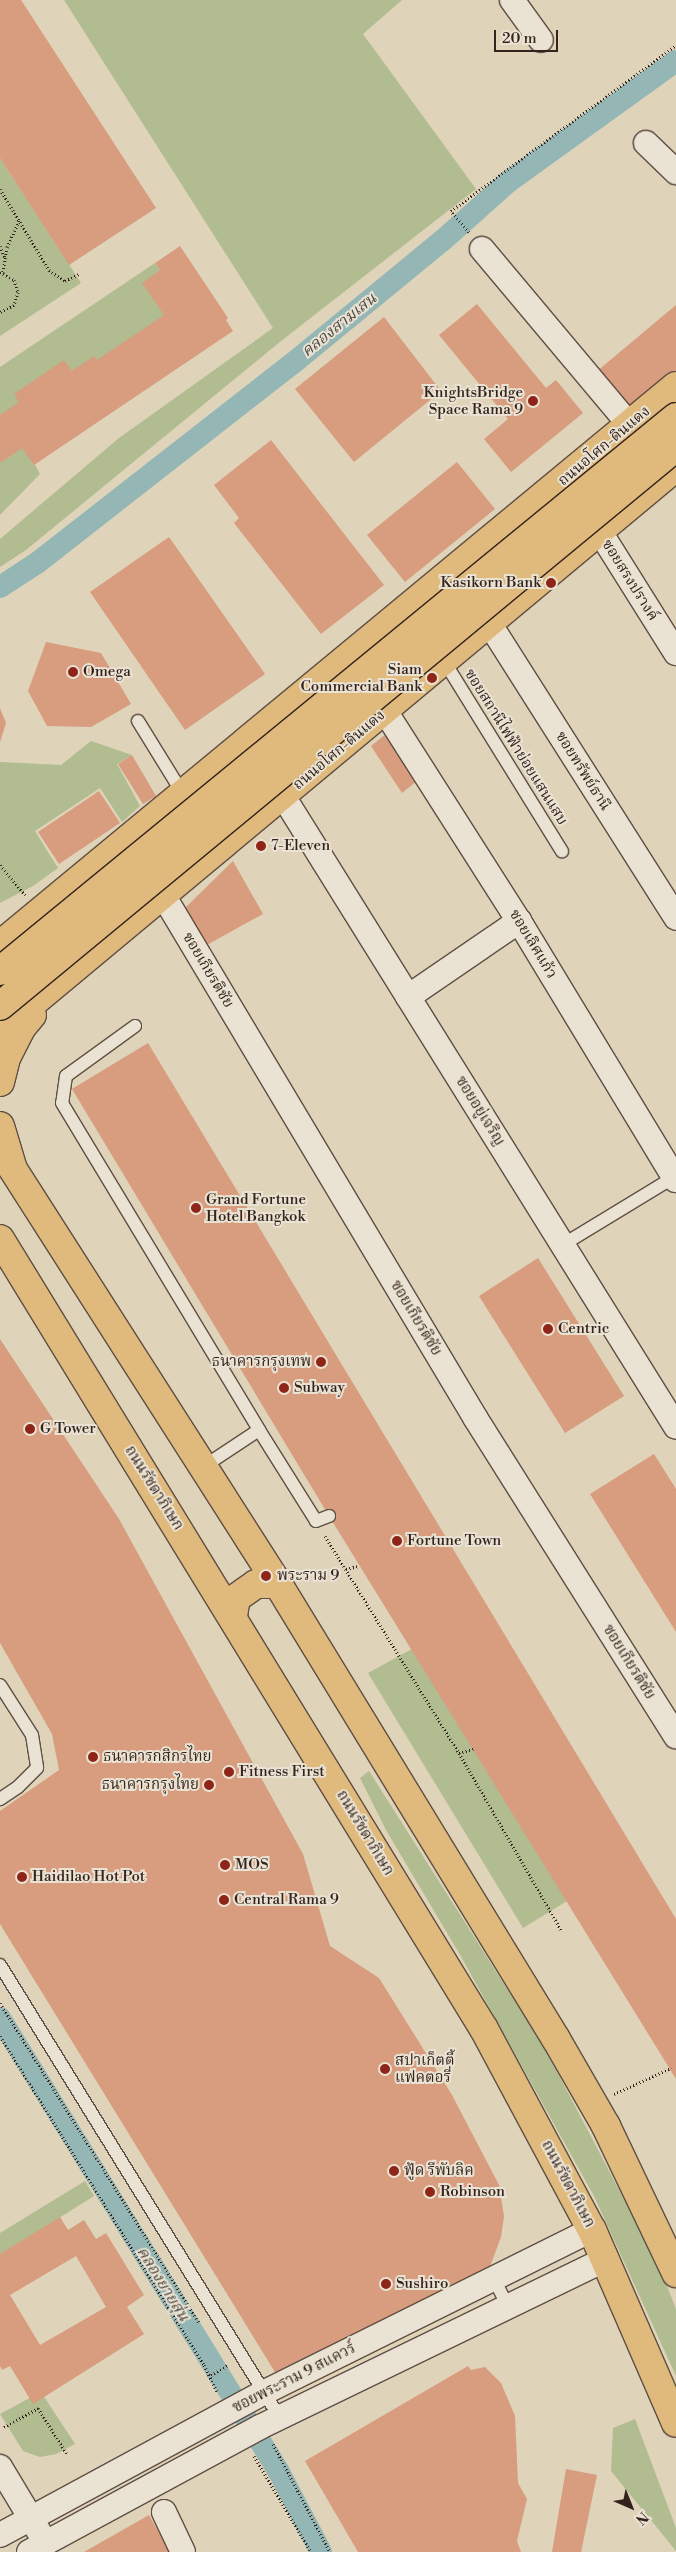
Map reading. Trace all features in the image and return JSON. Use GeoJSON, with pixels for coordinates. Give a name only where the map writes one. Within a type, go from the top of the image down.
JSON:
{"type":"FeatureCollection","features":[{"type":"Feature","properties":{"kind":"main road","name":"ถนนอโศก-ดินแดง"},"geometry":{"type":"LineString","coordinates":[[0,945],[36,902],[183,794],[676,386]]}},
{"type":"Feature","properties":{"kind":"main road","name":"ถนนอโศก-ดินแดง"},"geometry":{"type":"LineString","coordinates":[[0,971],[676,417]]}},
{"type":"Feature","properties":{"kind":"main road","name":"ถนนอโศก-ดินแดง"},"geometry":{"type":"LineString","coordinates":[[0,1006],[676,447]]}},
{"type":"Feature","properties":{"kind":"main road","name":"ถนนอโศก-ดินแดง"},"geometry":{"type":"LineString","coordinates":[[0,1030],[676,467]]}},
{"type":"Feature","properties":{"kind":"main road"},"geometry":{"type":"LineString","coordinates":[[413,605],[447,658]]}},
{"type":"Feature","properties":{"kind":"main road"},"geometry":{"type":"LineString","coordinates":[[304,695],[343,746]]}},
{"type":"Feature","properties":{"kind":"main road"},"geometry":{"type":"LineString","coordinates":[[0,918],[36,902]]}},
{"type":"Feature","properties":{"kind":"main road"},"geometry":{"type":"LineString","coordinates":[[0,1082],[6,1058],[21,1028],[68,975]]}},
{"type":"Feature","properties":{"kind":"main road"},"geometry":{"type":"LineString","coordinates":[[0,1126],[16,1176]]}},
{"type":"Feature","properties":{"kind":"main road"},"geometry":{"type":"LineString","coordinates":[[0,1149],[278,1584],[556,2039],[606,2126],[676,2273]]}},
{"type":"Feature","properties":{"kind":"main road","name":"ถนนรัชดาภิเษก"},"geometry":{"type":"LineString","coordinates":[[0,1240],[233,1616],[484,2029],[592,2230],[676,2423]]}},
{"type":"Feature","properties":{"kind":"main road"},"geometry":{"type":"LineString","coordinates":[[233,1616],[236,1598],[256,1584],[278,1584]]}},
{"type":"Feature","properties":{"kind":"street"},"geometry":{"type":"LineString","coordinates":[[512,0],[541,40]]}},
{"type":"Feature","properties":{"kind":"street"},"geometry":{"type":"LineString","coordinates":[[646,143],[676,172]]}},
{"type":"Feature","properties":{"kind":"street"},"geometry":{"type":"LineString","coordinates":[[478,244],[630,424]]}},
{"type":"Feature","properties":{"kind":"street","name":"ซอยสรงปรางค์"},"geometry":{"type":"LineString","coordinates":[[600,532],[676,653]]}},
{"type":"Feature","properties":{"kind":"street","name":"ซอยทรัพย์ธานี"},"geometry":{"type":"LineString","coordinates":[[489,623],[676,918]]}},
{"type":"Feature","properties":{"kind":"street","name":"ซอยเลิศแก้ว"},"geometry":{"type":"LineString","coordinates":[[385,711],[519,921],[675,1178]]}},
{"type":"Feature","properties":{"kind":"street","name":"ซอยอยู่เจริญ"},"geometry":{"type":"LineString","coordinates":[[283,796],[564,1244],[676,1427]]}},
{"type":"Feature","properties":{"kind":"street","name":"ซอยเกียรติชัย"},"geometry":{"type":"LineString","coordinates":[[163,895],[476,1419],[676,1736]]}},
{"type":"Feature","properties":{"kind":"street"},"geometry":{"type":"LineString","coordinates":[[408,997],[519,921]]}},
{"type":"Feature","properties":{"kind":"street","name":"ซอยพระราม 9 สแควร์"},"geometry":{"type":"LineString","coordinates":[[16,2526],[242,2404],[592,2230]]}},
{"type":"Feature","properties":{"kind":"street","name":"ซอยพระราม 9 สแควร์"},"geometry":{"type":"LineString","coordinates":[[35,2548],[260,2430],[606,2259]]}},
{"type":"Feature","properties":{"kind":"street"},"geometry":{"type":"LineString","coordinates":[[0,2467],[16,2526]]}},
{"type":"Feature","properties":{"kind":"street"},"geometry":{"type":"LineString","coordinates":[[0,2498],[16,2526],[35,2548]]}},
{"type":"Feature","properties":{"kind":"street"},"geometry":{"type":"LineString","coordinates":[[164,2512],[183,2552]]}},
{"type":"Feature","properties":{"kind":"lane","name":"ซอยสถานีไฟฟ้าย่อยแสนแสบ"},"geometry":{"type":"LineString","coordinates":[[447,658],[562,851]]}},
{"type":"Feature","properties":{"kind":"lane"},"geometry":{"type":"LineString","coordinates":[[138,721],[183,794]]}},
{"type":"Feature","properties":{"kind":"lane"},"geometry":{"type":"LineString","coordinates":[[135,1026],[78,1064],[66,1076],[62,1103],[259,1430],[316,1520],[330,1516]]}},
{"type":"Feature","properties":{"kind":"lane"},"geometry":{"type":"LineString","coordinates":[[564,1244],[675,1178]]}},
{"type":"Feature","properties":{"kind":"lane"},"geometry":{"type":"LineString","coordinates":[[203,1467],[259,1430]]}},
{"type":"Feature","properties":{"kind":"lane"},"geometry":{"type":"LineString","coordinates":[[0,1685],[32,1735],[37,1768],[18,1787],[0,1799]]}},
{"type":"Feature","properties":{"kind":"lane"},"geometry":{"type":"LineString","coordinates":[[0,1965],[242,2404],[260,2430]]}},
{"type":"Feature","properties":{"kind":"lane"},"geometry":{"type":"LineString","coordinates":[[494,2279],[508,2307]]}},
{"type":"Feature","properties":{"kind":"path"},"geometry":{"type":"LineString","coordinates":[[478,244],[451,211],[676,45]]}},
{"type":"Feature","properties":{"kind":"path"},"geometry":{"type":"LineString","coordinates":[[0,189],[57,278],[65,281],[79,274]]}},
{"type":"Feature","properties":{"kind":"path"},"geometry":{"type":"LineString","coordinates":[[0,312],[14,305],[18,292],[14,280],[2,272],[5,258],[19,221]]}},
{"type":"Feature","properties":{"kind":"path"},"geometry":{"type":"LineString","coordinates":[[0,246],[5,258]]}},
{"type":"Feature","properties":{"kind":"path"},"geometry":{"type":"LineString","coordinates":[[0,865],[36,902]]}},
{"type":"Feature","properties":{"kind":"path"},"geometry":{"type":"LineString","coordinates":[[316,1520],[459,1753],[561,1930]]}},
{"type":"Feature","properties":{"kind":"path"},"geometry":{"type":"LineString","coordinates":[[346,1569],[360,1566]]}},
{"type":"Feature","properties":{"kind":"path"},"geometry":{"type":"LineString","coordinates":[[459,1753],[473,1749]]}},
{"type":"Feature","properties":{"kind":"path"},"geometry":{"type":"LineString","coordinates":[[0,2003],[202,2328]]}},
{"type":"Feature","properties":{"kind":"path"},"geometry":{"type":"LineString","coordinates":[[0,2036],[204,2366],[242,2404]]}},
{"type":"Feature","properties":{"kind":"path"},"geometry":{"type":"LineString","coordinates":[[614,2094],[671,2068]]}},
{"type":"Feature","properties":{"kind":"path"},"geometry":{"type":"LineString","coordinates":[[211,2375],[225,2367]]}},
{"type":"Feature","properties":{"kind":"path"},"geometry":{"type":"LineString","coordinates":[[4,2427],[38,2408],[67,2454]]}},
{"type":"Feature","properties":{"kind":"path"},"geometry":{"type":"LineString","coordinates":[[260,2430],[311,2552]]}},
{"type":"Feature","properties":{"kind":"path"},"geometry":{"type":"LineString","coordinates":[[260,2430],[330,2552]]}},
{"type":"Feature","properties":{"kind":"green space"},"geometry":{"type":"Polygon","coordinates":[[[64,0],[402,0],[363,34],[476,189],[281,341],[26,550],[0,567],[0,539],[119,438],[273,328],[64,0]]]}},
{"type":"Feature","properties":{"kind":"green space"},"geometry":{"type":"Polygon","coordinates":[[[0,158],[81,283],[0,336],[0,158]]]}},
{"type":"Feature","properties":{"kind":"green space"},"geometry":{"type":"Polygon","coordinates":[[[155,263],[186,308],[105,369],[0,415],[0,367],[155,263]]]}},
{"type":"Feature","properties":{"kind":"green space"},"geometry":{"type":"Polygon","coordinates":[[[18,434],[40,474],[0,515],[0,446],[18,434]]]}},
{"type":"Feature","properties":{"kind":"green space"},"geometry":{"type":"Polygon","coordinates":[[[91,741],[132,755],[117,764],[140,806],[122,822],[100,788],[35,831],[58,868],[33,886],[0,903],[0,762],[61,765],[91,741]]]}},
{"type":"Feature","properties":{"kind":"green space"},"geometry":{"type":"Polygon","coordinates":[[[412,1649],[567,1901],[523,1928],[368,1673],[412,1649]]]}},
{"type":"Feature","properties":{"kind":"green space"},"geometry":{"type":"Polygon","coordinates":[[[369,1771],[544,2047],[659,2266],[676,2309],[676,2376],[594,2196],[459,1953],[386,1830],[360,1778],[369,1771]]]}},
{"type":"Feature","properties":{"kind":"green space"},"geometry":{"type":"Polygon","coordinates":[[[85,2181],[94,2196],[0,2255],[0,2233],[85,2181]]]}},
{"type":"Feature","properties":{"kind":"green space"},"geometry":{"type":"Polygon","coordinates":[[[41,2392],[75,2444],[56,2454],[40,2457],[23,2451],[0,2414],[41,2392]]]}},
{"type":"Feature","properties":{"kind":"green space"},"geometry":{"type":"Polygon","coordinates":[[[635,2419],[676,2528],[676,2551],[611,2471],[613,2428],[635,2419]]]}},
{"type":"Feature","properties":{"kind":"building"},"geometry":{"type":"Polygon","coordinates":[[[0,0],[21,0],[156,208],[69,265],[0,158],[0,0]]]}},
{"type":"Feature","properties":{"kind":"building"},"geometry":{"type":"Polygon","coordinates":[[[180,246],[228,318],[226,320],[233,331],[34,465],[22,448],[0,463],[0,415],[19,402],[14,394],[64,360],[72,371],[94,356],[97,360],[164,315],[142,283],[160,270],[155,263],[180,246]]]}},
{"type":"Feature","properties":{"kind":"building","name":"KnightsBridge Space Rama 9"},"geometry":{"type":"Polygon","coordinates":[[[477,304],[546,388],[556,380],[583,413],[511,472],[484,439],[508,419],[439,335],[477,304]]]}},
{"type":"Feature","properties":{"kind":"building"},"geometry":{"type":"Polygon","coordinates":[[[676,305],[676,372],[629,411],[596,372],[676,305]]]}},
{"type":"Feature","properties":{"kind":"building"},"geometry":{"type":"Polygon","coordinates":[[[384,317],[441,391],[354,462],[295,389],[384,317]]]}},
{"type":"Feature","properties":{"kind":"building"},"geometry":{"type":"Polygon","coordinates":[[[271,440],[384,585],[321,634],[234,523],[239,518],[214,485],[271,440]]]}},
{"type":"Feature","properties":{"kind":"building"},"geometry":{"type":"Polygon","coordinates":[[[457,462],[495,509],[405,582],[367,535],[457,462]]]}},
{"type":"Feature","properties":{"kind":"building"},"geometry":{"type":"Polygon","coordinates":[[[169,537],[265,674],[185,730],[90,592],[169,537]]]}},
{"type":"Feature","properties":{"kind":"building","name":"Omega"},"geometry":{"type":"Polygon","coordinates":[[[46,642],[101,653],[131,704],[91,727],[47,726],[28,691],[46,642]]]}},
{"type":"Feature","properties":{"kind":"building"},"geometry":{"type":"Polygon","coordinates":[[[0,708],[6,723],[0,742],[0,708]]]}},
{"type":"Feature","properties":{"kind":"building"},"geometry":{"type":"Polygon","coordinates":[[[386,734],[417,781],[402,793],[371,746],[386,734]]]}},
{"type":"Feature","properties":{"kind":"building"},"geometry":{"type":"Polygon","coordinates":[[[132,755],[156,796],[143,804],[118,764],[132,755]]]}},
{"type":"Feature","properties":{"kind":"building"},"geometry":{"type":"Polygon","coordinates":[[[99,791],[120,823],[59,864],[38,832],[99,791]]]}},
{"type":"Feature","properties":{"kind":"building"},"geometry":{"type":"Polygon","coordinates":[[[233,861],[263,914],[205,946],[184,909],[233,861]]]}},
{"type":"Feature","properties":{"kind":"building","name":"Fortune Town"},"geometry":{"type":"Polygon","coordinates":[[[148,1043],[676,1919],[676,2079],[329,1516],[72,1089],[148,1043]]]}},
{"type":"Feature","properties":{"kind":"building"},"geometry":{"type":"Polygon","coordinates":[[[538,1258],[624,1396],[565,1433],[479,1296],[538,1258]]]}},
{"type":"Feature","properties":{"kind":"building","name":"Central Rama 9"},"geometry":{"type":"Polygon","coordinates":[[[0,1339],[119,1519],[303,1854],[330,1946],[379,1978],[452,2095],[499,2185],[504,2216],[501,2237],[488,2272],[278,2377],[0,1924],[0,1811],[59,1770],[52,1734],[0,1643],[0,1339]]]}},
{"type":"Feature","properties":{"kind":"building"},"geometry":{"type":"Polygon","coordinates":[[[654,1454],[676,1489],[676,1632],[590,1494],[654,1454]]]}},
{"type":"Feature","properties":{"kind":"building"},"geometry":{"type":"Polygon","coordinates":[[[60,2217],[68,2230],[84,2220],[96,2239],[106,2233],[144,2295],[127,2307],[144,2334],[33,2404],[10,2366],[2,2370],[0,2366],[0,2254],[60,2217]],[[76,2256],[10,2295],[40,2345],[106,2307],[76,2256]]]}},
{"type":"Feature","properties":{"kind":"building"},"geometry":{"type":"Polygon","coordinates":[[[468,2366],[471,2370],[485,2367],[501,2383],[515,2416],[518,2483],[527,2499],[517,2541],[521,2552],[358,2552],[305,2461],[468,2366]]]}},
{"type":"Feature","properties":{"kind":"building"},"geometry":{"type":"Polygon","coordinates":[[[566,2469],[597,2475],[581,2552],[552,2552],[566,2469]]]}},
{"type":"Feature","properties":{"kind":"building"},"geometry":{"type":"Polygon","coordinates":[[[149,2515],[170,2552],[84,2552],[149,2515]]]}},
{"type":"Feature","properties":{"kind":"waterway","name":"คลองสามเสน"},"geometry":{"type":"LineString","coordinates":[[0,587],[37,563],[292,364],[442,241],[508,182],[676,61]]}},
{"type":"Feature","properties":{"kind":"waterway","name":"คลองยายสุ่น"},"geometry":{"type":"LineString","coordinates":[[0,2018],[279,2472],[321,2552]]}},
{"type":"Feature","properties":{"kind":"place","name":"KnightsBridge Space Rama 9"},"geometry":{"type":"Point","coordinates":[533,401]}},
{"type":"Feature","properties":{"kind":"place","name":"Kasikorn Bank"},"geometry":{"type":"Point","coordinates":[551,583]}},
{"type":"Feature","properties":{"kind":"place","name":"Omega"},"geometry":{"type":"Point","coordinates":[73,672]}},
{"type":"Feature","properties":{"kind":"place","name":"Siam Commercial Bank"},"geometry":{"type":"Point","coordinates":[432,678]}},
{"type":"Feature","properties":{"kind":"place","name":"7-Eleven"},"geometry":{"type":"Point","coordinates":[261,846]}},
{"type":"Feature","properties":{"kind":"place","name":"Grand Fortune Hotel Bangkok"},"geometry":{"type":"Point","coordinates":[196,1208]}},
{"type":"Feature","properties":{"kind":"place","name":"Centric"},"geometry":{"type":"Point","coordinates":[548,1329]}},
{"type":"Feature","properties":{"kind":"place","name":"ธนาคารกรุงเทพ"},"geometry":{"type":"Point","coordinates":[321,1362]}},
{"type":"Feature","properties":{"kind":"place","name":"Subway"},"geometry":{"type":"Point","coordinates":[284,1388]}},
{"type":"Feature","properties":{"kind":"place","name":"G Tower"},"geometry":{"type":"Point","coordinates":[30,1429]}},
{"type":"Feature","properties":{"kind":"place","name":"Fortune Town"},"geometry":{"type":"Point","coordinates":[397,1541]}},
{"type":"Feature","properties":{"kind":"place","name":"พระราม 9"},"geometry":{"type":"Point","coordinates":[266,1576]}},
{"type":"Feature","properties":{"kind":"place","name":"ธนาคารกสิกรไทย"},"geometry":{"type":"Point","coordinates":[93,1757]}},
{"type":"Feature","properties":{"kind":"place","name":"Fitness First"},"geometry":{"type":"Point","coordinates":[229,1772]}},
{"type":"Feature","properties":{"kind":"place","name":"ธนาคารกรุงไทย"},"geometry":{"type":"Point","coordinates":[209,1785]}},
{"type":"Feature","properties":{"kind":"place","name":"MOS"},"geometry":{"type":"Point","coordinates":[225,1865]}},
{"type":"Feature","properties":{"kind":"place","name":"Haidilao Hot Pot"},"geometry":{"type":"Point","coordinates":[22,1877]}},
{"type":"Feature","properties":{"kind":"place","name":"Central Rama 9"},"geometry":{"type":"Point","coordinates":[224,1900]}},
{"type":"Feature","properties":{"kind":"place","name":"สปาเก็ตตี้ แฟคตอรี่"},"geometry":{"type":"Point","coordinates":[385,2069]}},
{"type":"Feature","properties":{"kind":"place","name":"ฟู้ด รีพับลิค"},"geometry":{"type":"Point","coordinates":[394,2171]}},
{"type":"Feature","properties":{"kind":"place","name":"Robinson"},"geometry":{"type":"Point","coordinates":[430,2192]}},
{"type":"Feature","properties":{"kind":"place","name":"Sushiro"},"geometry":{"type":"Point","coordinates":[386,2284]}}]}
